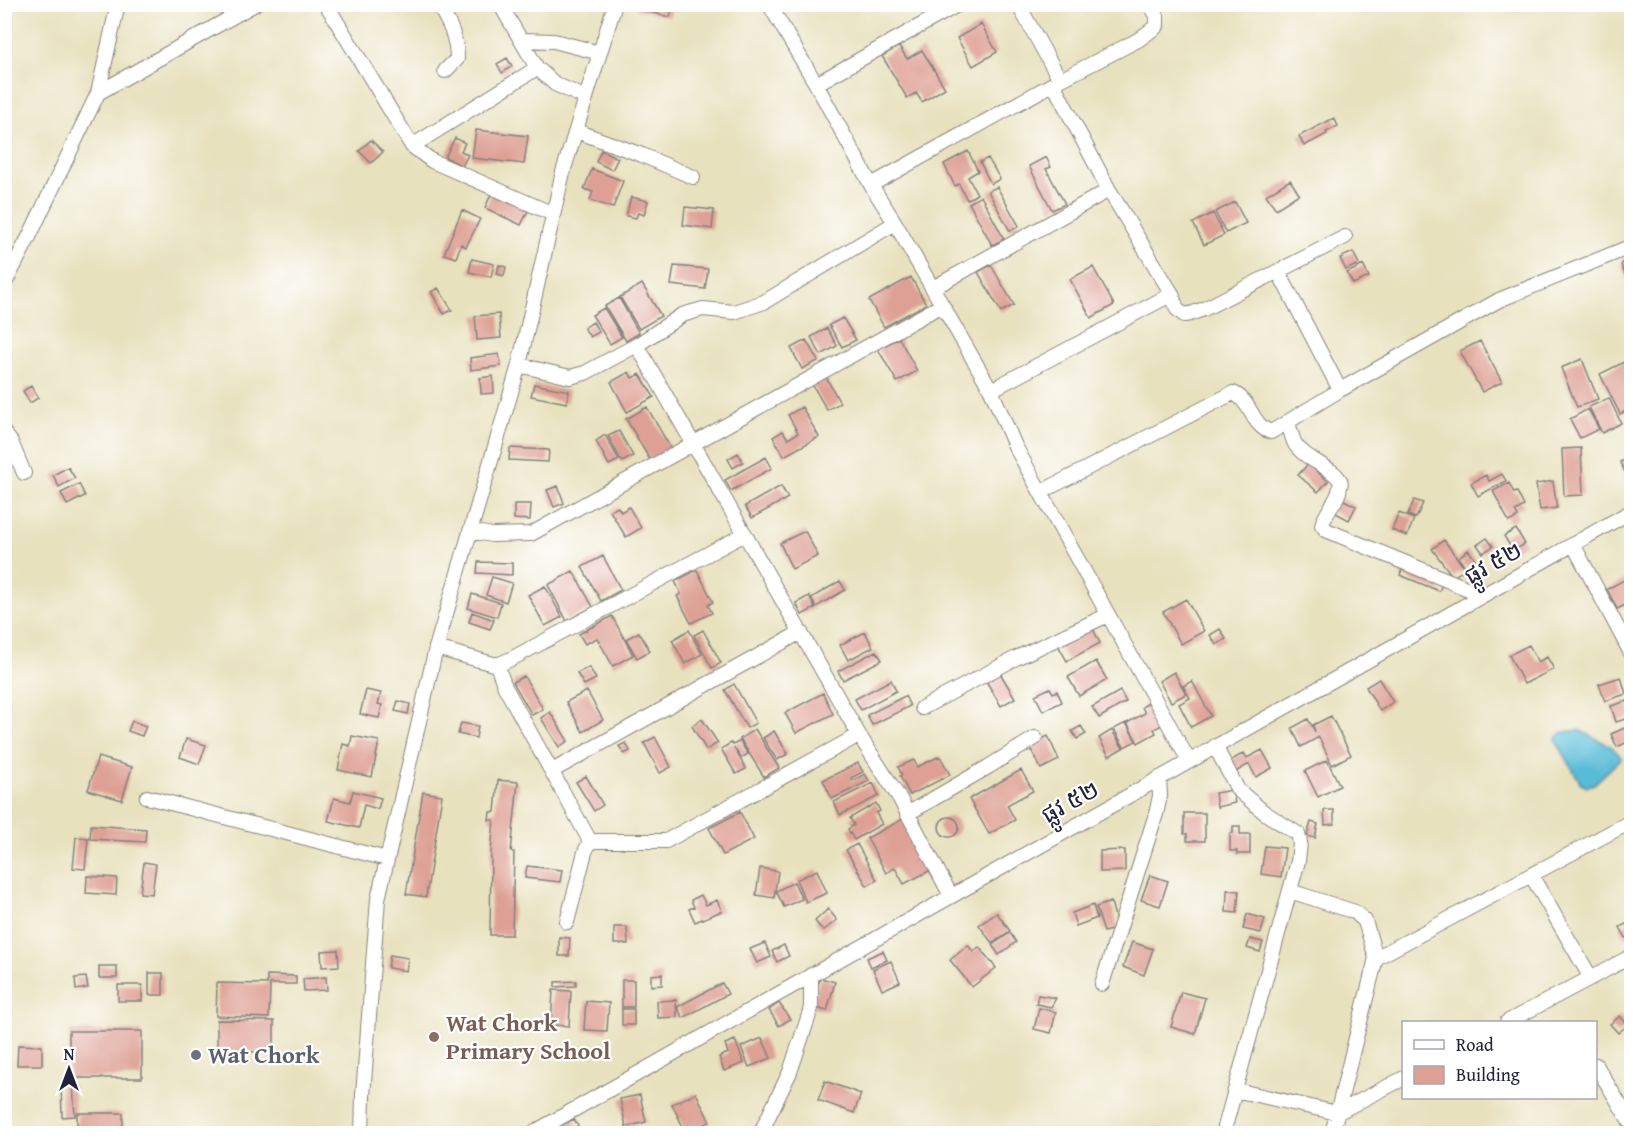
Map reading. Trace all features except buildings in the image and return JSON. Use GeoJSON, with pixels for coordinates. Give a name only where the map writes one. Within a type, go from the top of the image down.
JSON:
{"type":"FeatureCollection","features":[{"type":"Feature","properties":{"kind":"street"},"geometry":{"type":"LineString","coordinates":[[4,285],[98,93],[118,4]]}},
{"type":"Feature","properties":{"kind":"street"},"geometry":{"type":"LineString","coordinates":[[98,93],[238,10],[255,4]]}},
{"type":"Feature","properties":{"kind":"street"},"geometry":{"type":"LineString","coordinates":[[326,4],[412,146],[432,161],[553,214]]}},
{"type":"Feature","properties":{"kind":"street"},"geometry":{"type":"LineString","coordinates":[[438,4],[452,28],[457,46],[457,59],[445,71]]}},
{"type":"Feature","properties":{"kind":"street"},"geometry":{"type":"LineString","coordinates":[[500,4],[537,68],[555,84],[586,98]]}},
{"type":"Feature","properties":{"kind":"street"},"geometry":{"type":"LineString","coordinates":[[362,1134],[378,898],[436,648],[519,365],[563,172],[615,4]]}},
{"type":"Feature","properties":{"kind":"street"},"geometry":{"type":"LineString","coordinates":[[769,4],[871,185],[896,223],[992,390],[1015,446],[1189,761]]}},
{"type":"Feature","properties":{"kind":"street"},"geometry":{"type":"LineString","coordinates":[[816,84],[959,4]]}},
{"type":"Feature","properties":{"kind":"street"},"geometry":{"type":"LineString","coordinates":[[1018,4],[1108,190],[1172,294],[1177,309],[1184,315],[1204,309],[1345,237]]}},
{"type":"Feature","properties":{"kind":"street"},"geometry":{"type":"LineString","coordinates":[[871,185],[1138,40],[1157,26],[1157,16],[1150,4]]}},
{"type":"Feature","properties":{"kind":"street"},"geometry":{"type":"LineString","coordinates":[[521,40],[554,41],[600,53]]}},
{"type":"Feature","properties":{"kind":"street"},"geometry":{"type":"LineString","coordinates":[[412,146],[537,68]]}},
{"type":"Feature","properties":{"kind":"street"},"geometry":{"type":"LineString","coordinates":[[576,131],[642,155],[693,177]]}},
{"type":"Feature","properties":{"kind":"street"},"geometry":{"type":"LineString","coordinates":[[933,288],[1108,190]]}},
{"type":"Feature","properties":{"kind":"street"},"geometry":{"type":"LineString","coordinates":[[519,365],[570,377],[585,373],[637,345],[682,315],[703,309],[735,312],[764,302],[896,223]]}},
{"type":"Feature","properties":{"kind":"street"},"geometry":{"type":"LineString","coordinates":[[1041,492],[1233,393],[1240,396],[1257,422],[1265,430],[1271,432],[1499,300],[1632,246]]}},
{"type":"Feature","properties":{"kind":"street"},"geometry":{"type":"LineString","coordinates":[[1278,272],[1340,390]]}},
{"type":"Feature","properties":{"kind":"street"},"geometry":{"type":"LineString","coordinates":[[992,390],[1172,294]]}},
{"type":"Feature","properties":{"kind":"street"},"geometry":{"type":"LineString","coordinates":[[470,531],[492,535],[531,534],[942,305]]}},
{"type":"Feature","properties":{"kind":"street"},"geometry":{"type":"LineString","coordinates":[[637,345],[859,735],[900,799],[951,896]]}},
{"type":"Feature","properties":{"kind":"street"},"geometry":{"type":"LineString","coordinates":[[1288,422],[1295,443],[1300,449],[1341,481],[1340,490],[1323,518],[1322,525],[1326,530],[1483,595]]}},
{"type":"Feature","properties":{"kind":"street"},"geometry":{"type":"LineString","coordinates":[[4,433],[11,442],[24,472]]}},
{"type":"Feature","properties":{"kind":"street","name":"ផ្លូវ ៥២"},"geometry":{"type":"LineString","coordinates":[[531,1134],[1632,511]]}},
{"type":"Feature","properties":{"kind":"street"},"geometry":{"type":"LineString","coordinates":[[436,648],[497,665],[745,534]]}},
{"type":"Feature","properties":{"kind":"street"},"geometry":{"type":"LineString","coordinates":[[1573,544],[1632,656]]}},
{"type":"Feature","properties":{"kind":"street"},"geometry":{"type":"LineString","coordinates":[[922,708],[1016,658],[1108,615]]}},
{"type":"Feature","properties":{"kind":"street"},"geometry":{"type":"LineString","coordinates":[[552,771],[801,632]]}},
{"type":"Feature","properties":{"kind":"street"},"geometry":{"type":"LineString","coordinates":[[497,665],[505,687],[590,841]]}},
{"type":"Feature","properties":{"kind":"street"},"geometry":{"type":"LineString","coordinates":[[590,841],[666,841],[859,735]]}},
{"type":"Feature","properties":{"kind":"street"},"geometry":{"type":"LineString","coordinates":[[907,814],[1035,738]]}},
{"type":"Feature","properties":{"kind":"street"},"geometry":{"type":"LineString","coordinates":[[1215,746],[1238,790],[1265,813],[1298,834],[1300,843],[1298,861],[1223,1134]]}},
{"type":"Feature","properties":{"kind":"street"},"geometry":{"type":"LineString","coordinates":[[1102,984],[1156,814],[1160,796],[1159,778]]}},
{"type":"Feature","properties":{"kind":"street"},"geometry":{"type":"LineString","coordinates":[[147,797],[387,859]]}},
{"type":"Feature","properties":{"kind":"street"},"geometry":{"type":"LineString","coordinates":[[1376,958],[1632,821]]}},
{"type":"Feature","properties":{"kind":"street"},"geometry":{"type":"LineString","coordinates":[[567,922],[585,852],[590,841]]}},
{"type":"Feature","properties":{"kind":"street"},"geometry":{"type":"LineString","coordinates":[[1531,875],[1591,978]]}},
{"type":"Feature","properties":{"kind":"street"},"geometry":{"type":"LineString","coordinates":[[1290,891],[1355,912],[1365,921],[1376,958],[1332,1134]]}},
{"type":"Feature","properties":{"kind":"street"},"geometry":{"type":"LineString","coordinates":[[1511,1021],[1632,956]]}},
{"type":"Feature","properties":{"kind":"street"},"geometry":{"type":"LineString","coordinates":[[760,1134],[790,1072],[812,1008],[811,975]]}},
{"type":"Feature","properties":{"kind":"street"},"geometry":{"type":"LineString","coordinates":[[1597,1067],[1632,1125]]}},
{"type":"Feature","properties":{"kind":"street"},"geometry":{"type":"LineString","coordinates":[[1235,1090],[1337,1113],[1402,1079]]}},
{"type":"Feature","properties":{"kind":"water"},"geometry":{"type":"Polygon","coordinates":[[[1579,730],[1611,746],[1622,758],[1594,784],[1586,787],[1580,782],[1555,739],[1563,732],[1579,730]]]}},
{"type":"Feature","properties":{"kind":"place","name":"Wat Chork Primary School"},"geometry":{"type":"Point","coordinates":[434,1037]}},
{"type":"Feature","properties":{"kind":"place","name":"Wat Chork"},"geometry":{"type":"Point","coordinates":[196,1055]}}]}
